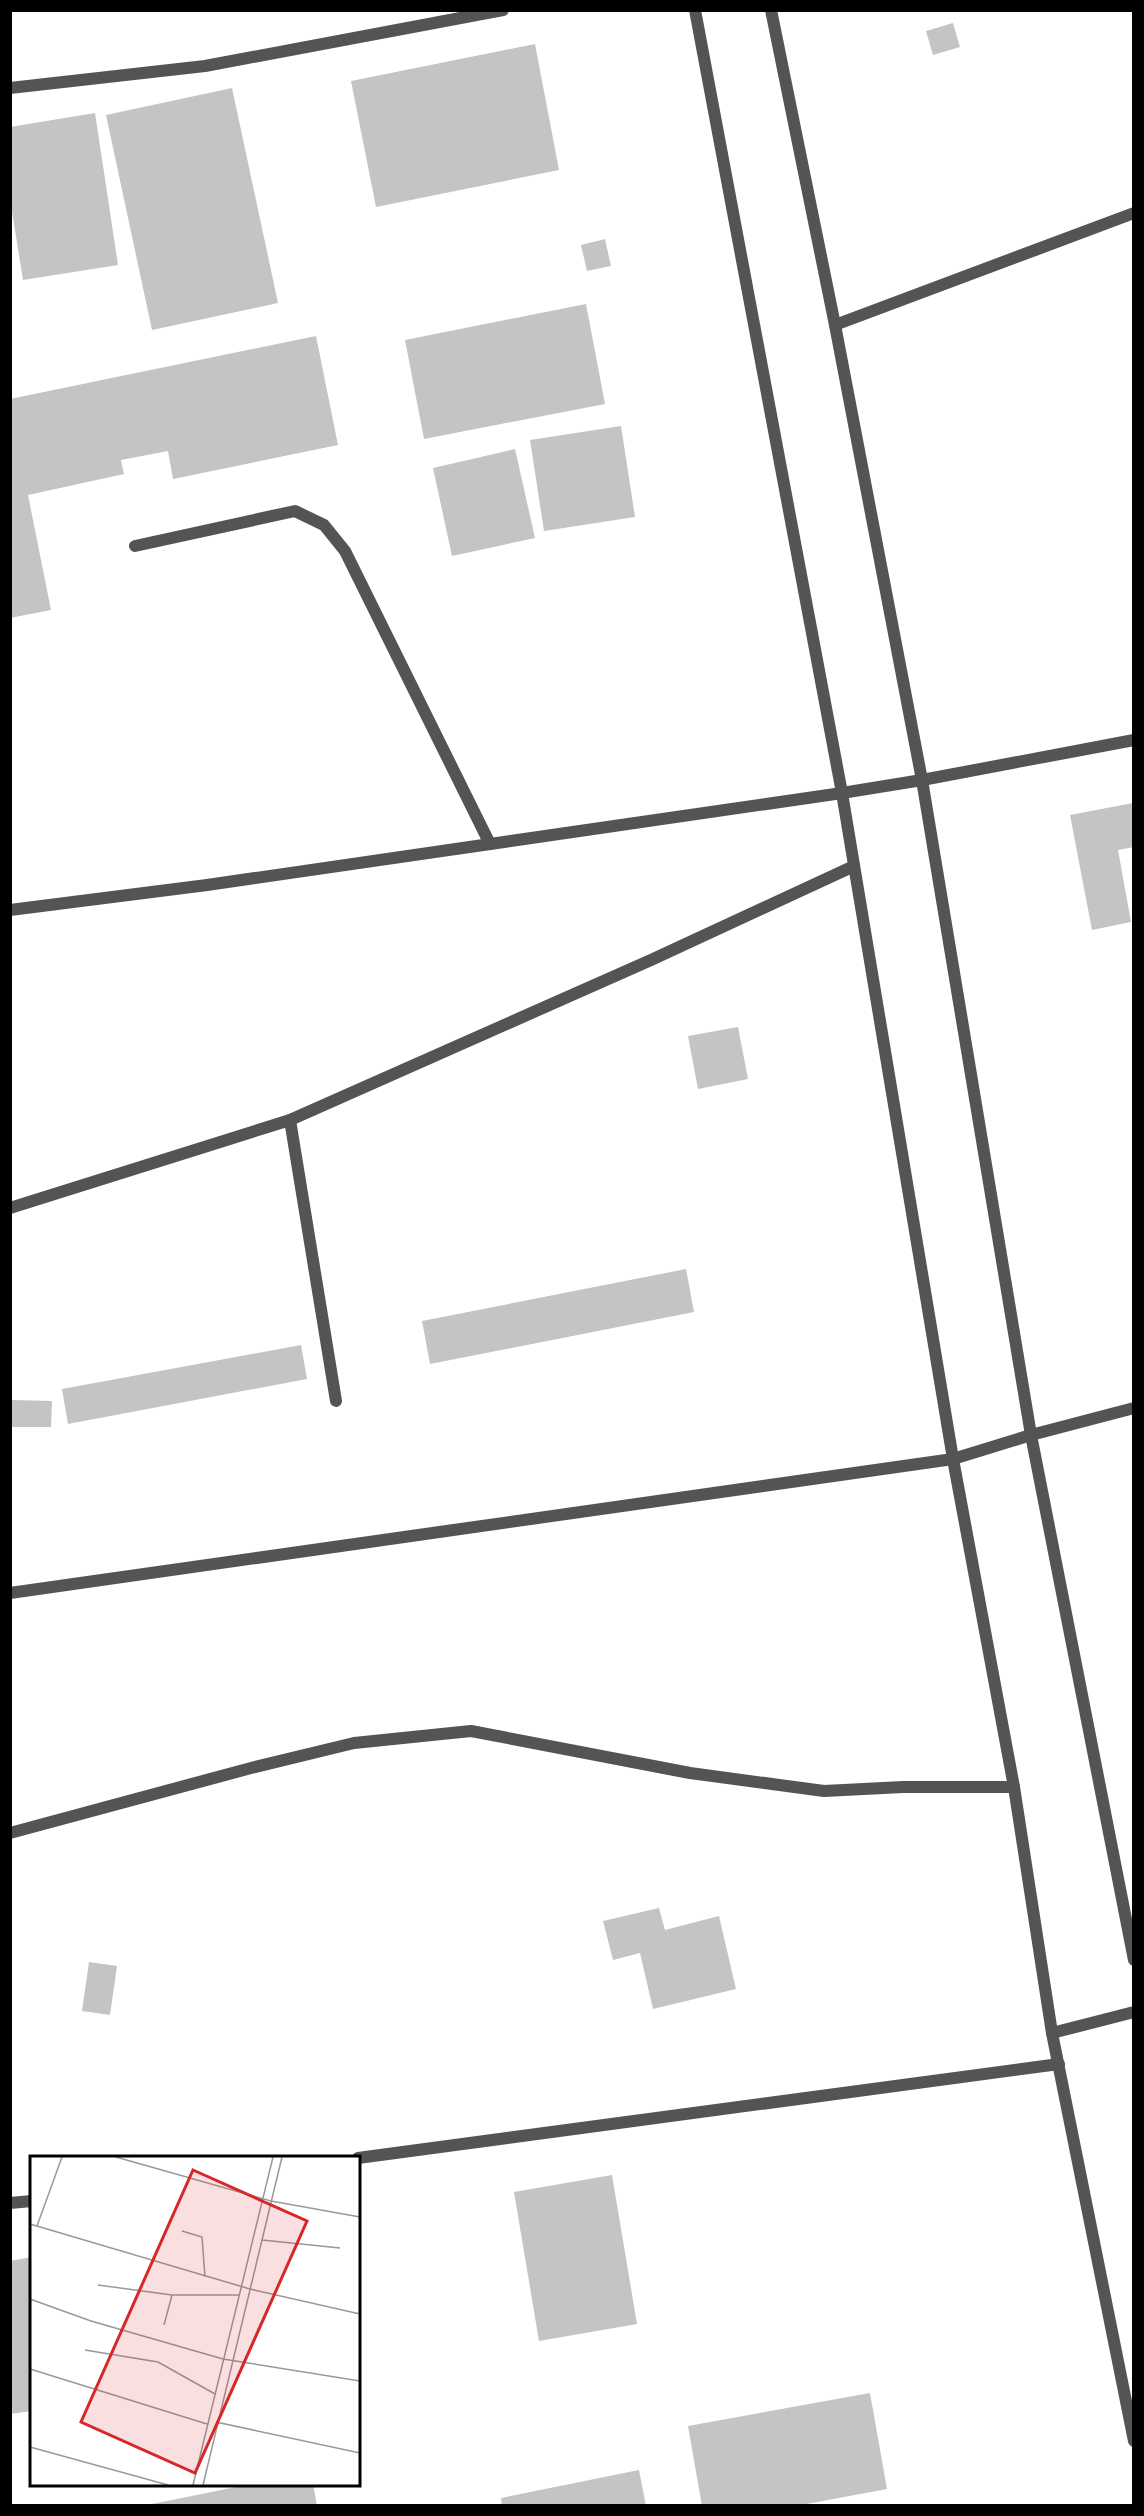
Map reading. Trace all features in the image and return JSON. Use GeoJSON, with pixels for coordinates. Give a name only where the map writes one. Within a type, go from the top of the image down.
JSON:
{"type":"FeatureCollection","features":[{"type":"Feature","properties":{"kind":"street"},"geometry":{"type":"LineString","coordinates":[[10,88],[205,66],[503,10]]}},
{"type":"Feature","properties":{"kind":"street"},"geometry":{"type":"LineString","coordinates":[[695,10],[842,792],[953,1458],[1014,1787],[1052,2033],[1134,2441]]}},
{"type":"Feature","properties":{"kind":"street"},"geometry":{"type":"LineString","coordinates":[[771,10],[835,325],[922,780],[1031,1435],[1134,1960]]}},
{"type":"Feature","properties":{"kind":"street"},"geometry":{"type":"LineString","coordinates":[[835,325],[1134,213]]}},
{"type":"Feature","properties":{"kind":"street"},"geometry":{"type":"LineString","coordinates":[[135,546],[295,511],[324,525],[345,551],[490,844]]}},
{"type":"Feature","properties":{"kind":"street"},"geometry":{"type":"LineString","coordinates":[[10,910],[207,885],[922,780],[1134,740]]}},
{"type":"Feature","properties":{"kind":"street"},"geometry":{"type":"LineString","coordinates":[[10,1208],[290,1120],[651,960],[854,866]]}},
{"type":"Feature","properties":{"kind":"street"},"geometry":{"type":"LineString","coordinates":[[290,1120],[336,1401]]}},
{"type":"Feature","properties":{"kind":"street"},"geometry":{"type":"LineString","coordinates":[[10,1593],[953,1458],[1134,1408]]}},
{"type":"Feature","properties":{"kind":"street"},"geometry":{"type":"LineString","coordinates":[[10,1833],[251,1768],[354,1743],[471,1731],[690,1773],[824,1791],[903,1787],[1014,1787]]}},
{"type":"Feature","properties":{"kind":"street"},"geometry":{"type":"LineString","coordinates":[[1052,2033],[1134,2012]]}},
{"type":"Feature","properties":{"kind":"street"},"geometry":{"type":"LineString","coordinates":[[360,2158],[1059,2064]]}},
{"type":"Feature","properties":{"kind":"street"},"geometry":{"type":"LineString","coordinates":[[10,2203],[30,2201]]}},
{"type":"Feature","properties":{"kind":"building"},"geometry":{"type":"Polygon","coordinates":[[[953,23],[960,47],[933,55],[926,31],[953,23]]]}},
{"type":"Feature","properties":{"kind":"building"},"geometry":{"type":"Polygon","coordinates":[[[535,44],[559,170],[376,207],[351,81],[535,44]]]}},
{"type":"Feature","properties":{"kind":"building"},"geometry":{"type":"Polygon","coordinates":[[[232,88],[278,303],[152,330],[106,115],[232,88]]]}},
{"type":"Feature","properties":{"kind":"building"},"geometry":{"type":"Polygon","coordinates":[[[95,113],[118,265],[23,280],[10,199],[10,127],[95,113]]]}},
{"type":"Feature","properties":{"kind":"building"},"geometry":{"type":"Polygon","coordinates":[[[605,239],[611,266],[587,271],[581,245],[605,239]]]}},
{"type":"Feature","properties":{"kind":"building"},"geometry":{"type":"Polygon","coordinates":[[[586,304],[605,404],[424,439],[405,340],[586,304]]]}},
{"type":"Feature","properties":{"kind":"building"},"geometry":{"type":"Polygon","coordinates":[[[316,336],[338,445],[173,479],[168,451],[121,460],[124,474],[28,495],[51,610],[10,618],[10,399],[316,336]]]}},
{"type":"Feature","properties":{"kind":"building"},"geometry":{"type":"Polygon","coordinates":[[[621,426],[635,517],[544,531],[530,440],[621,426]]]}},
{"type":"Feature","properties":{"kind":"building"},"geometry":{"type":"Polygon","coordinates":[[[515,449],[535,538],[452,556],[433,468],[515,449]]]}},
{"type":"Feature","properties":{"kind":"building"},"geometry":{"type":"Polygon","coordinates":[[[1133,803],[1134,847],[1118,850],[1131,922],[1092,930],[1070,815],[1133,803]]]}},
{"type":"Feature","properties":{"kind":"building"},"geometry":{"type":"Polygon","coordinates":[[[738,1027],[748,1079],[698,1089],[688,1036],[738,1027]]]}},
{"type":"Feature","properties":{"kind":"building"},"geometry":{"type":"Polygon","coordinates":[[[686,1269],[694,1312],[430,1364],[422,1321],[686,1269]]]}},
{"type":"Feature","properties":{"kind":"building"},"geometry":{"type":"Polygon","coordinates":[[[301,1345],[307,1379],[68,1424],[62,1389],[301,1345]]]}},
{"type":"Feature","properties":{"kind":"building"},"geometry":{"type":"Polygon","coordinates":[[[12,1400],[52,1401],[51,1427],[11,1427],[12,1400]]]}},
{"type":"Feature","properties":{"kind":"building"},"geometry":{"type":"Polygon","coordinates":[[[659,1908],[665,1930],[719,1916],[736,1989],[653,2009],[640,1953],[613,1960],[603,1921],[659,1908]]]}},
{"type":"Feature","properties":{"kind":"building"},"geometry":{"type":"Polygon","coordinates":[[[89,1962],[117,1966],[110,2015],[82,2011],[89,1962]]]}},
{"type":"Feature","properties":{"kind":"building"},"geometry":{"type":"Polygon","coordinates":[[[612,2175],[637,2324],[539,2341],[514,2192],[612,2175]]]}},
{"type":"Feature","properties":{"kind":"building"},"geometry":{"type":"Polygon","coordinates":[[[30,2257],[30,2411],[10,2414],[10,2261],[30,2257]]]}},
{"type":"Feature","properties":{"kind":"building"},"geometry":{"type":"Polygon","coordinates":[[[870,2393],[887,2489],[796,2506],[702,2506],[688,2426],[870,2393]]]}},
{"type":"Feature","properties":{"kind":"building"},"geometry":{"type":"Polygon","coordinates":[[[639,2470],[646,2506],[502,2506],[501,2498],[639,2470]]]}},
{"type":"Feature","properties":{"kind":"building"},"geometry":{"type":"Polygon","coordinates":[[[241,2486],[313,2486],[317,2506],[142,2506],[241,2486]]]}}]}
